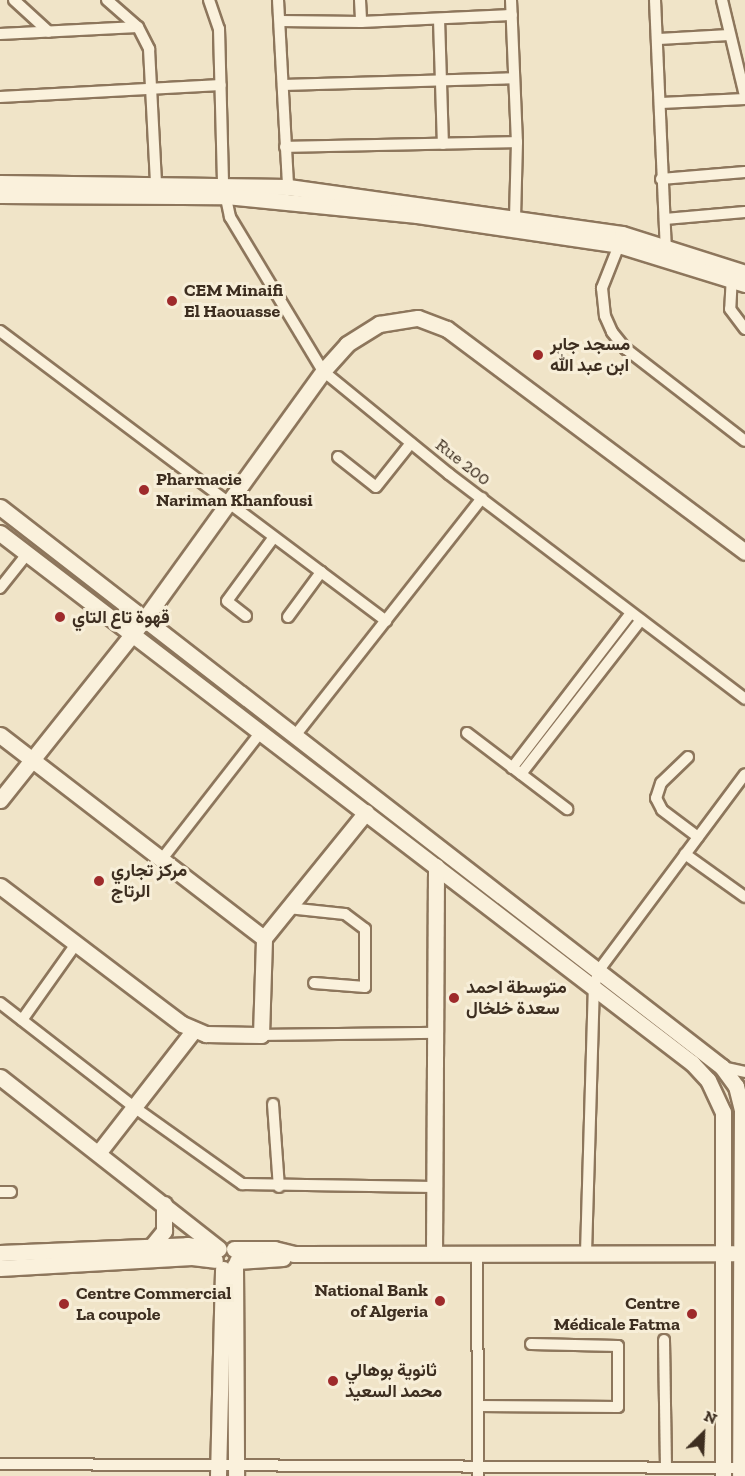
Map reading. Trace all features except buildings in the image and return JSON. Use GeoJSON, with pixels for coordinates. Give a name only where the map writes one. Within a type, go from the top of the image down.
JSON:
{"type":"FeatureCollection","features":[{"type":"Feature","properties":{"kind":"main road"},"geometry":{"type":"LineString","coordinates":[[0,183],[156,184],[225,190],[621,240],[739,277]]}},
{"type":"Feature","properties":{"kind":"main road"},"geometry":{"type":"LineString","coordinates":[[0,195],[288,187],[515,217],[666,248],[739,277]]}},
{"type":"Feature","properties":{"kind":"main road"},"geometry":{"type":"LineString","coordinates":[[0,800],[143,621],[323,371],[346,344],[380,324],[418,318],[432,322],[464,339],[745,552]]}},
{"type":"Feature","properties":{"kind":"main road"},"geometry":{"type":"LineString","coordinates":[[0,507],[143,621],[722,1067],[738,1094],[742,1110],[744,1253],[742,1470]]}},
{"type":"Feature","properties":{"kind":"main road"},"geometry":{"type":"LineString","coordinates":[[0,533],[692,1063],[717,1094],[723,1112],[723,1472]]}},
{"type":"Feature","properties":{"kind":"main road"},"geometry":{"type":"LineString","coordinates":[[0,735],[264,938]]}},
{"type":"Feature","properties":{"kind":"main road"},"geometry":{"type":"LineString","coordinates":[[0,886],[194,1030],[206,1034],[261,1035],[264,938],[366,812]]}},
{"type":"Feature","properties":{"kind":"main road"},"geometry":{"type":"LineString","coordinates":[[434,1253],[436,866]]}},
{"type":"Feature","properties":{"kind":"main road"},"geometry":{"type":"LineString","coordinates":[[99,1152],[194,1030]]}},
{"type":"Feature","properties":{"kind":"main road"},"geometry":{"type":"LineString","coordinates":[[0,1077],[164,1204],[226,1258],[236,1470]]}},
{"type":"Feature","properties":{"kind":"main road"},"geometry":{"type":"LineString","coordinates":[[151,1247],[164,1231],[164,1204]]}},
{"type":"Feature","properties":{"kind":"main road"},"geometry":{"type":"LineString","coordinates":[[0,1254],[192,1245],[226,1258]]}},
{"type":"Feature","properties":{"kind":"main road"},"geometry":{"type":"LineString","coordinates":[[0,1268],[192,1257],[226,1258],[274,1249],[294,1254],[744,1253]]}},
{"type":"Feature","properties":{"kind":"main road"},"geometry":{"type":"LineString","coordinates":[[218,1470],[226,1258]]}},
{"type":"Feature","properties":{"kind":"street"},"geometry":{"type":"LineString","coordinates":[[14,0],[48,32]]}},
{"type":"Feature","properties":{"kind":"street"},"geometry":{"type":"LineString","coordinates":[[107,0],[138,27],[149,49],[153,90],[156,184]]}},
{"type":"Feature","properties":{"kind":"street","name":"Rue 200"},"geometry":{"type":"LineString","coordinates":[[209,0],[219,29],[225,190],[230,217],[323,371],[411,443],[745,699]]}},
{"type":"Feature","properties":{"kind":"street"},"geometry":{"type":"LineString","coordinates":[[278,0],[281,21],[288,187]]}},
{"type":"Feature","properties":{"kind":"street"},"geometry":{"type":"LineString","coordinates":[[360,0],[361,22]]}},
{"type":"Feature","properties":{"kind":"street"},"geometry":{"type":"LineString","coordinates":[[511,0],[517,142],[515,217]]}},
{"type":"Feature","properties":{"kind":"street"},"geometry":{"type":"LineString","coordinates":[[655,0],[659,39],[661,179],[666,248]]}},
{"type":"Feature","properties":{"kind":"street"},"geometry":{"type":"LineString","coordinates":[[661,103],[745,98],[722,0]]}},
{"type":"Feature","properties":{"kind":"street"},"geometry":{"type":"LineString","coordinates":[[281,21],[361,22],[512,15]]}},
{"type":"Feature","properties":{"kind":"street"},"geometry":{"type":"LineString","coordinates":[[439,19],[443,144]]}},
{"type":"Feature","properties":{"kind":"street"},"geometry":{"type":"LineString","coordinates":[[0,34],[138,27]]}},
{"type":"Feature","properties":{"kind":"street"},"geometry":{"type":"LineString","coordinates":[[659,39],[729,35]]}},
{"type":"Feature","properties":{"kind":"street"},"geometry":{"type":"LineString","coordinates":[[283,85],[514,78]]}},
{"type":"Feature","properties":{"kind":"street"},"geometry":{"type":"LineString","coordinates":[[0,97],[221,86]]}},
{"type":"Feature","properties":{"kind":"street"},"geometry":{"type":"LineString","coordinates":[[285,147],[517,142]]}},
{"type":"Feature","properties":{"kind":"street"},"geometry":{"type":"LineString","coordinates":[[661,179],[745,172]]}},
{"type":"Feature","properties":{"kind":"street"},"geometry":{"type":"LineString","coordinates":[[665,219],[745,212]]}},
{"type":"Feature","properties":{"kind":"street"},"geometry":{"type":"LineString","coordinates":[[621,240],[602,288],[604,316],[612,332],[626,349],[745,441]]}},
{"type":"Feature","properties":{"kind":"street"},"geometry":{"type":"LineString","coordinates":[[739,277],[730,309],[745,329]]}},
{"type":"Feature","properties":{"kind":"street"},"geometry":{"type":"LineString","coordinates":[[0,331],[386,621]]}},
{"type":"Feature","properties":{"kind":"street"},"geometry":{"type":"LineString","coordinates":[[338,457],[376,487],[411,443]]}},
{"type":"Feature","properties":{"kind":"street"},"geometry":{"type":"LineString","coordinates":[[294,737],[482,498]]}},
{"type":"Feature","properties":{"kind":"street"},"geometry":{"type":"LineString","coordinates":[[246,616],[227,601],[274,537]]}},
{"type":"Feature","properties":{"kind":"street"},"geometry":{"type":"LineString","coordinates":[[0,588],[27,554]]}},
{"type":"Feature","properties":{"kind":"street"},"geometry":{"type":"LineString","coordinates":[[288,617],[321,572]]}},
{"type":"Feature","properties":{"kind":"street"},"geometry":{"type":"LineString","coordinates":[[517,771],[631,613]]}},
{"type":"Feature","properties":{"kind":"street"},"geometry":{"type":"LineString","coordinates":[[517,771],[641,620]]}},
{"type":"Feature","properties":{"kind":"street"},"geometry":{"type":"LineString","coordinates":[[162,859],[261,732]]}},
{"type":"Feature","properties":{"kind":"street"},"geometry":{"type":"LineString","coordinates":[[467,733],[567,810]]}},
{"type":"Feature","properties":{"kind":"street"},"geometry":{"type":"LineString","coordinates":[[688,757],[661,783],[656,798],[662,810],[698,837]]}},
{"type":"Feature","properties":{"kind":"street"},"geometry":{"type":"LineString","coordinates":[[585,1253],[594,987],[599,970],[745,774]]}},
{"type":"Feature","properties":{"kind":"street"},"geometry":{"type":"LineString","coordinates":[[685,854],[745,897]]}},
{"type":"Feature","properties":{"kind":"street"},"geometry":{"type":"LineString","coordinates":[[288,908],[345,914],[365,929],[365,987],[314,983]]}},
{"type":"Feature","properties":{"kind":"street"},"geometry":{"type":"LineString","coordinates":[[22,1020],[76,944]]}},
{"type":"Feature","properties":{"kind":"street"},"geometry":{"type":"LineString","coordinates":[[0,1003],[134,1107],[242,1184],[434,1187]]}},
{"type":"Feature","properties":{"kind":"street"},"geometry":{"type":"LineString","coordinates":[[261,1035],[435,1033]]}},
{"type":"Feature","properties":{"kind":"street"},"geometry":{"type":"LineString","coordinates":[[722,1067],[745,1073],[738,1094]]}},
{"type":"Feature","properties":{"kind":"street"},"geometry":{"type":"LineString","coordinates":[[273,1104],[279,1186]]}},
{"type":"Feature","properties":{"kind":"street"},"geometry":{"type":"LineString","coordinates":[[477,1253],[478,1471]]}},
{"type":"Feature","properties":{"kind":"street"},"geometry":{"type":"LineString","coordinates":[[664,1340],[666,1468]]}},
{"type":"Feature","properties":{"kind":"street"},"geometry":{"type":"LineString","coordinates":[[478,1406],[618,1407],[618,1346],[531,1344]]}},
{"type":"Feature","properties":{"kind":"street"},"geometry":{"type":"LineString","coordinates":[[0,1464],[218,1470],[646,1472],[666,1468],[723,1472],[742,1470]]}},
{"type":"Feature","properties":{"kind":"place","name":"CEM Minaifi El Haouasse"},"geometry":{"type":"Point","coordinates":[172,301]}},
{"type":"Feature","properties":{"kind":"place","name":"مسجد جابر ابن عبد الله"},"geometry":{"type":"Point","coordinates":[538,355]}},
{"type":"Feature","properties":{"kind":"place","name":"Pharmacie Nariman Khanfousi"},"geometry":{"type":"Point","coordinates":[144,490]}},
{"type":"Feature","properties":{"kind":"place","name":"قهوة تاع التاي"},"geometry":{"type":"Point","coordinates":[60,617]}},
{"type":"Feature","properties":{"kind":"place","name":"مركز تجاري الرتاج"},"geometry":{"type":"Point","coordinates":[99,881]}},
{"type":"Feature","properties":{"kind":"place","name":"متوسطة احمد سعدة خلخال"},"geometry":{"type":"Point","coordinates":[454,998]}},
{"type":"Feature","properties":{"kind":"place","name":"National Bank of Algeria"},"geometry":{"type":"Point","coordinates":[440,1301]}},
{"type":"Feature","properties":{"kind":"place","name":"Centre Commercial La coupole"},"geometry":{"type":"Point","coordinates":[64,1304]}},
{"type":"Feature","properties":{"kind":"place","name":"Centre Médicale Fatma"},"geometry":{"type":"Point","coordinates":[692,1314]}},
{"type":"Feature","properties":{"kind":"place","name":"ثانوية بوهالي محمد السعيد"},"geometry":{"type":"Point","coordinates":[333,1381]}}]}
